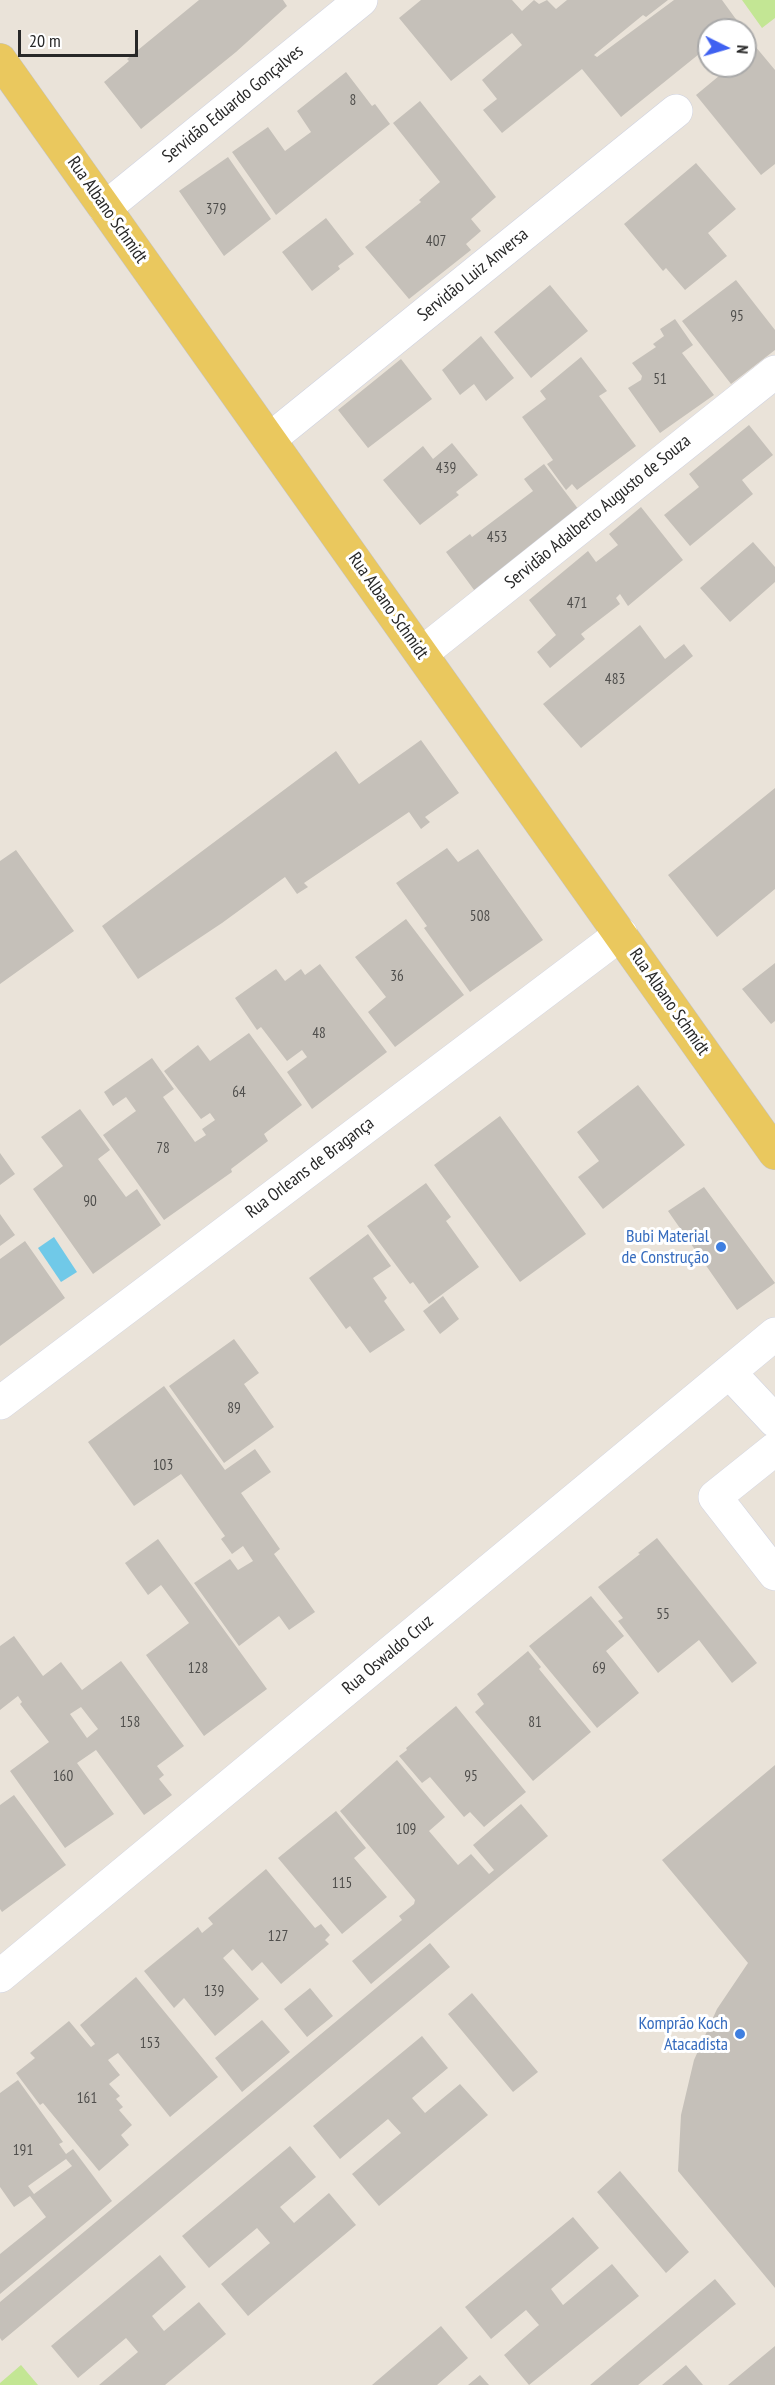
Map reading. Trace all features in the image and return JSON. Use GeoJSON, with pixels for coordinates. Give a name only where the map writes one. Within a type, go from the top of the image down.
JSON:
{"type":"FeatureCollection","features":[{"type":"Feature","properties":{"kind":"main road","name":"Rua Albano Schmidt"},"geometry":{"type":"LineString","coordinates":[[0,60],[775,1152]]}},
{"type":"Feature","properties":{"kind":"street","name":"Servidão Eduardo Gonçalves"},"geometry":{"type":"LineString","coordinates":[[105,208],[361,0]]}},
{"type":"Feature","properties":{"kind":"street","name":"Servidão Luiz Anversa"},"geometry":{"type":"LineString","coordinates":[[270,440],[675,111]]}},
{"type":"Feature","properties":{"kind":"street","name":"Servidão Adalberto Augusto de Souza"},"geometry":{"type":"LineString","coordinates":[[422,653],[775,372]]}},
{"type":"Feature","properties":{"kind":"street","name":"Rua Orleans de Bragança"},"geometry":{"type":"LineString","coordinates":[[0,1403],[621,934]]}},
{"type":"Feature","properties":{"kind":"street","name":"Rua Oswaldo Cruz"},"geometry":{"type":"LineString","coordinates":[[0,1976],[775,1334]]}},
{"type":"Feature","properties":{"kind":"street"},"geometry":{"type":"LineString","coordinates":[[729,1372],[775,1422]]}},
{"type":"Feature","properties":{"kind":"street"},"geometry":{"type":"LineString","coordinates":[[775,1449],[715,1497],[775,1573]]}},
{"type":"Feature","properties":{"kind":"green space"},"geometry":{"type":"Polygon","coordinates":[[[742,0],[775,0],[775,18],[762,28],[742,0]]]}},
{"type":"Feature","properties":{"kind":"green space"},"geometry":{"type":"Polygon","coordinates":[[[21,2365],[38,2385],[0,2385],[0,2383],[21,2365]]]}},
{"type":"Feature","properties":{"kind":"water"},"geometry":{"type":"Polygon","coordinates":[[[54,1237],[77,1272],[61,1282],[38,1248],[54,1237]]]}},
{"type":"Feature","properties":{"kind":"building"},"geometry":{"type":"Polygon","coordinates":[[[199,0],[283,0],[287,6],[236,52],[141,129],[104,82],[129,61],[127,59],[199,0]]]}},
{"type":"Feature","properties":{"kind":"building"},"geometry":{"type":"Polygon","coordinates":[[[421,0],[512,0],[522,11],[534,0],[539,4],[547,0],[556,9],[567,0],[668,0],[646,17],[643,15],[594,55],[597,57],[674,0],[722,0],[735,18],[697,18],[697,56],[621,117],[582,69],[502,133],[483,110],[497,99],[482,80],[522,45],[512,33],[451,81],[399,18],[421,0]]]}},
{"type":"Feature","properties":{"kind":"building"},"geometry":{"type":"Polygon","coordinates":[[[757,48],[775,70],[775,164],[761,175],[696,95],[717,78],[757,78],[757,48]]]}},
{"type":"Feature","properties":{"kind":"building"},"geometry":{"type":"Polygon","coordinates":[[[346,72],[372,106],[375,104],[390,124],[276,215],[232,152],[268,127],[285,151],[311,132],[297,111],[346,72]]]}},
{"type":"Feature","properties":{"kind":"building"},"geometry":{"type":"Polygon","coordinates":[[[420,101],[496,197],[471,219],[481,231],[466,244],[471,250],[409,299],[365,247],[421,202],[419,200],[440,182],[393,123],[420,101]]]}},
{"type":"Feature","properties":{"kind":"building"},"geometry":{"type":"Polygon","coordinates":[[[228,157],[271,219],[224,256],[179,191],[228,157]]]}},
{"type":"Feature","properties":{"kind":"building"},"geometry":{"type":"Polygon","coordinates":[[[696,163],[736,209],[708,233],[727,256],[685,290],[666,268],[663,271],[624,224],[696,163]]]}},
{"type":"Feature","properties":{"kind":"building"},"geometry":{"type":"Polygon","coordinates":[[[326,218],[354,254],[338,266],[340,269],[312,291],[282,252],[326,218]]]}},
{"type":"Feature","properties":{"kind":"building"},"geometry":{"type":"Polygon","coordinates":[[[736,280],[775,330],[775,350],[731,384],[682,321],[736,280]]]}},
{"type":"Feature","properties":{"kind":"building"},"geometry":{"type":"Polygon","coordinates":[[[550,285],[588,331],[531,378],[494,332],[550,285]]]}},
{"type":"Feature","properties":{"kind":"building"},"geometry":{"type":"Polygon","coordinates":[[[675,319],[693,345],[682,353],[714,395],[660,433],[628,388],[641,380],[642,376],[632,363],[656,347],[653,344],[664,336],[660,329],[675,319]]]}},
{"type":"Feature","properties":{"kind":"building"},"geometry":{"type":"Polygon","coordinates":[[[481,336],[514,378],[486,401],[474,384],[460,395],[442,370],[481,336]]]}},
{"type":"Feature","properties":{"kind":"building"},"geometry":{"type":"Polygon","coordinates":[[[581,357],[607,391],[599,396],[636,446],[577,490],[572,484],[566,490],[547,464],[553,460],[522,417],[546,399],[540,391],[581,357]]]}},
{"type":"Feature","properties":{"kind":"building"},"geometry":{"type":"Polygon","coordinates":[[[401,359],[432,399],[368,448],[338,410],[401,359]]]}},
{"type":"Feature","properties":{"kind":"building"},"geometry":{"type":"Polygon","coordinates":[[[749,425],[773,455],[742,480],[753,494],[690,546],[664,515],[699,487],[689,474],[749,425]]]}},
{"type":"Feature","properties":{"kind":"building"},"geometry":{"type":"Polygon","coordinates":[[[452,443],[478,475],[456,492],[459,495],[420,525],[383,480],[423,446],[433,459],[452,443]]]}},
{"type":"Feature","properties":{"kind":"building"},"geometry":{"type":"Polygon","coordinates":[[[544,464],[582,514],[480,598],[446,552],[470,534],[472,537],[533,491],[524,479],[544,464]]]}},
{"type":"Feature","properties":{"kind":"building"},"geometry":{"type":"Polygon","coordinates":[[[641,507],[683,560],[628,606],[620,594],[616,598],[620,604],[581,634],[585,639],[550,668],[537,652],[556,635],[529,600],[588,551],[596,562],[618,545],[609,534],[641,507]]]}},
{"type":"Feature","properties":{"kind":"building"},"geometry":{"type":"Polygon","coordinates":[[[753,542],[775,567],[775,582],[730,622],[700,588],[753,542]]]}},
{"type":"Feature","properties":{"kind":"building"},"geometry":{"type":"Polygon","coordinates":[[[640,625],[665,659],[684,644],[693,656],[581,748],[543,704],[640,625]]]}},
{"type":"Feature","properties":{"kind":"building"},"geometry":{"type":"Polygon","coordinates":[[[421,740],[459,793],[425,817],[430,822],[421,829],[409,812],[304,883],[308,887],[297,894],[285,877],[222,923],[138,979],[102,926],[336,751],[359,784],[421,740]]]}},
{"type":"Feature","properties":{"kind":"building"},"geometry":{"type":"Polygon","coordinates":[[[775,788],[775,889],[717,937],[668,875],[775,788]]]}},
{"type":"Feature","properties":{"kind":"building"},"geometry":{"type":"Polygon","coordinates":[[[447,848],[458,862],[478,849],[543,940],[470,992],[424,928],[427,926],[396,883],[447,848]]]}},
{"type":"Feature","properties":{"kind":"building"},"geometry":{"type":"Polygon","coordinates":[[[16,850],[74,931],[0,984],[0,861],[16,850]]]}},
{"type":"Feature","properties":{"kind":"building"},"geometry":{"type":"Polygon","coordinates":[[[406,919],[464,995],[395,1047],[368,1012],[386,997],[355,957],[406,919]]]}},
{"type":"Feature","properties":{"kind":"building"},"geometry":{"type":"Polygon","coordinates":[[[775,963],[775,1021],[771,1024],[742,989],[775,963]]]}},
{"type":"Feature","properties":{"kind":"building"},"geometry":{"type":"Polygon","coordinates":[[[320,964],[387,1052],[312,1109],[287,1072],[307,1057],[302,1050],[287,1061],[261,1027],[257,1030],[235,998],[276,969],[285,981],[301,969],[305,975],[320,964]]]}},
{"type":"Feature","properties":{"kind":"building"},"geometry":{"type":"Polygon","coordinates":[[[249,1033],[302,1105],[264,1134],[268,1141],[231,1169],[232,1172],[164,1220],[103,1135],[136,1111],[126,1097],[113,1106],[104,1092],[152,1058],[174,1089],[163,1097],[195,1142],[206,1135],[202,1129],[215,1120],[210,1113],[201,1119],[164,1071],[198,1045],[210,1061],[249,1033]]]}},
{"type":"Feature","properties":{"kind":"building"},"geometry":{"type":"Polygon","coordinates":[[[638,1085],[685,1145],[603,1209],[578,1177],[599,1161],[577,1132],[638,1085]]]}},
{"type":"Feature","properties":{"kind":"building"},"geometry":{"type":"Polygon","coordinates":[[[80,1109],[110,1150],[98,1159],[126,1197],[137,1189],[161,1225],[93,1274],[33,1189],[63,1166],[41,1137],[80,1109]]]}},
{"type":"Feature","properties":{"kind":"building"},"geometry":{"type":"Polygon","coordinates":[[[500,1116],[586,1234],[520,1282],[434,1165],[500,1116]]]}},
{"type":"Feature","properties":{"kind":"building"},"geometry":{"type":"Polygon","coordinates":[[[0,1153],[15,1174],[0,1185],[0,1153]]]}},
{"type":"Feature","properties":{"kind":"building"},"geometry":{"type":"Polygon","coordinates":[[[426,1183],[451,1217],[446,1221],[479,1267],[429,1304],[413,1282],[410,1284],[367,1226],[426,1183]]]}},
{"type":"Feature","properties":{"kind":"building","name":"Bubi Material de Construção"},"geometry":{"type":"Polygon","coordinates":[[[704,1187],[775,1283],[737,1310],[668,1211],[704,1187]]]}},
{"type":"Feature","properties":{"kind":"building"},"geometry":{"type":"Polygon","coordinates":[[[0,1214],[15,1235],[0,1246],[0,1214]]]}},
{"type":"Feature","properties":{"kind":"building"},"geometry":{"type":"Polygon","coordinates":[[[368,1234],[391,1266],[373,1278],[387,1298],[384,1301],[405,1330],[370,1353],[350,1326],[346,1329],[309,1278],[368,1234]]]}},
{"type":"Feature","properties":{"kind":"building"},"geometry":{"type":"Polygon","coordinates":[[[25,1241],[65,1298],[0,1346],[0,1259],[25,1241]]]}},
{"type":"Feature","properties":{"kind":"building"},"geometry":{"type":"Polygon","coordinates":[[[443,1296],[459,1319],[440,1334],[423,1311],[443,1296]]]}},
{"type":"Feature","properties":{"kind":"building"},"geometry":{"type":"Polygon","coordinates":[[[234,1339],[259,1373],[244,1384],[274,1427],[224,1463],[169,1386],[234,1339]]]}},
{"type":"Feature","properties":{"kind":"building"},"geometry":{"type":"Polygon","coordinates":[[[164,1386],[225,1470],[255,1449],[271,1472],[241,1493],[280,1549],[274,1554],[315,1612],[289,1630],[279,1616],[239,1646],[194,1583],[230,1559],[238,1570],[253,1561],[243,1546],[232,1554],[221,1539],[225,1536],[181,1474],[134,1506],[88,1442],[164,1386]]]}},
{"type":"Feature","properties":{"kind":"building"},"geometry":{"type":"Polygon","coordinates":[[[657,1538],[757,1663],[732,1683],[699,1640],[658,1673],[618,1621],[623,1618],[598,1587],[657,1538]]]}},
{"type":"Feature","properties":{"kind":"building"},"geometry":{"type":"Polygon","coordinates":[[[158,1539],[267,1689],[204,1736],[146,1655],[189,1623],[161,1585],[148,1595],[125,1563],[158,1539]]]}},
{"type":"Feature","properties":{"kind":"building"},"geometry":{"type":"Polygon","coordinates":[[[591,1596],[624,1636],[606,1651],[639,1693],[597,1728],[529,1646],[591,1596]]]}},
{"type":"Feature","properties":{"kind":"building"},"geometry":{"type":"Polygon","coordinates":[[[14,1636],[43,1676],[61,1662],[82,1690],[121,1661],[184,1746],[157,1766],[164,1775],[159,1779],[172,1795],[144,1815],[96,1750],[77,1763],[114,1814],[65,1848],[10,1771],[49,1742],[20,1704],[22,1702],[18,1696],[0,1710],[0,1646],[14,1636]],[[81,1707],[70,1714],[87,1738],[98,1729],[81,1707]]]}},
{"type":"Feature","properties":{"kind":"building"},"geometry":{"type":"Polygon","coordinates":[[[528,1651],[541,1667],[539,1669],[591,1732],[533,1781],[475,1712],[484,1704],[477,1694],[528,1651]]]}},
{"type":"Feature","properties":{"kind":"building"},"geometry":{"type":"Polygon","coordinates":[[[456,1706],[526,1792],[484,1827],[470,1812],[464,1817],[430,1777],[422,1783],[399,1756],[456,1706]]]}},
{"type":"Feature","properties":{"kind":"building"},"geometry":{"type":"Polygon","coordinates":[[[397,1760],[445,1817],[429,1831],[458,1865],[471,1854],[489,1874],[494,1870],[473,1845],[521,1804],[548,1836],[371,1984],[352,1961],[402,1920],[399,1916],[414,1904],[415,1900],[340,1811],[397,1760]]]}},
{"type":"Feature","properties":{"kind":"building","name":"Komprão Koch Atacadista"},"geometry":{"type":"Polygon","coordinates":[[[775,1765],[775,2288],[678,2171],[681,2115],[694,2060],[717,2009],[748,1963],[662,1860],[775,1765]]]}},
{"type":"Feature","properties":{"kind":"building"},"geometry":{"type":"Polygon","coordinates":[[[14,1795],[66,1865],[2,1912],[0,1909],[0,1805],[14,1795]]]}},
{"type":"Feature","properties":{"kind":"building"},"geometry":{"type":"Polygon","coordinates":[[[336,1811],[366,1848],[354,1858],[387,1897],[342,1934],[278,1858],[336,1811]]]}},
{"type":"Feature","properties":{"kind":"building"},"geometry":{"type":"Polygon","coordinates":[[[266,1869],[315,1928],[321,1924],[330,1935],[325,1940],[329,1944],[281,1984],[262,1962],[252,1971],[233,1949],[223,1958],[259,1999],[215,2036],[184,1998],[174,2008],[144,1971],[198,1927],[202,1933],[213,1924],[208,1918],[266,1869]]]}},
{"type":"Feature","properties":{"kind":"building"},"geometry":{"type":"Polygon","coordinates":[[[430,1943],[450,1967],[2,2341],[0,2338],[0,2302],[430,1943]]]}},
{"type":"Feature","properties":{"kind":"building"},"geometry":{"type":"Polygon","coordinates":[[[136,1977],[218,2077],[170,2117],[118,2053],[108,2060],[120,2075],[109,2084],[120,2096],[116,2099],[123,2107],[119,2110],[132,2125],[121,2135],[129,2145],[99,2171],[43,2103],[40,2105],[16,2073],[35,2058],[30,2053],[69,2021],[91,2047],[95,2044],[80,2025],[136,1977]]]}},
{"type":"Feature","properties":{"kind":"building"},"geometry":{"type":"Polygon","coordinates":[[[310,1988],[333,2016],[307,2037],[284,2009],[310,1988]]]}},
{"type":"Feature","properties":{"kind":"building"},"geometry":{"type":"Polygon","coordinates":[[[472,1993],[538,2072],[513,2092],[448,2014],[472,1993]]]}},
{"type":"Feature","properties":{"kind":"building"},"geometry":{"type":"Polygon","coordinates":[[[262,2020],[290,2052],[242,2092],[215,2058],[262,2020]]]}},
{"type":"Feature","properties":{"kind":"building"},"geometry":{"type":"Polygon","coordinates":[[[422,2036],[448,2068],[412,2098],[425,2113],[460,2084],[488,2115],[379,2206],[352,2174],[401,2133],[388,2119],[340,2159],[313,2126],[422,2036]]]}},
{"type":"Feature","properties":{"kind":"building"},"geometry":{"type":"Polygon","coordinates":[[[18,2080],[63,2142],[59,2144],[66,2154],[73,2149],[112,2201],[0,2294],[0,2254],[46,2217],[30,2196],[14,2207],[0,2187],[0,2093],[18,2080]],[[66,2159],[28,2186],[34,2194],[72,2166],[66,2159]]]}},
{"type":"Feature","properties":{"kind":"building"},"geometry":{"type":"Polygon","coordinates":[[[290,2146],[316,2177],[280,2207],[294,2223],[329,2193],[356,2225],[248,2316],[221,2284],[270,2243],[257,2228],[209,2268],[182,2236],[290,2146]]]}},
{"type":"Feature","properties":{"kind":"building"},"geometry":{"type":"Polygon","coordinates":[[[620,2171],[689,2252],[666,2273],[597,2192],[620,2171]]]}},
{"type":"Feature","properties":{"kind":"building"},"geometry":{"type":"Polygon","coordinates":[[[573,2217],[599,2248],[551,2289],[563,2305],[612,2264],[639,2296],[529,2385],[504,2355],[539,2325],[526,2310],[491,2339],[465,2307],[573,2217]]]}},
{"type":"Feature","properties":{"kind":"building"},"geometry":{"type":"Polygon","coordinates":[[[160,2255],[186,2287],[152,2316],[164,2331],[199,2302],[226,2334],[165,2385],[99,2385],[138,2352],[126,2338],[78,2378],[51,2346],[160,2255]]]}},
{"type":"Feature","properties":{"kind":"building"},"geometry":{"type":"Polygon","coordinates":[[[715,2279],[736,2304],[638,2385],[590,2385],[715,2279]]]}},
{"type":"Feature","properties":{"kind":"building"},"geometry":{"type":"Polygon","coordinates":[[[441,2326],[468,2358],[437,2385],[372,2385],[441,2326]]]}},
{"type":"Feature","properties":{"kind":"building"},"geometry":{"type":"Polygon","coordinates":[[[775,2346],[775,2385],[728,2385],[775,2346]]]}},
{"type":"Feature","properties":{"kind":"building"},"geometry":{"type":"Polygon","coordinates":[[[686,2365],[703,2385],[662,2385],[686,2365]]]}},
{"type":"Feature","properties":{"kind":"building"},"geometry":{"type":"Polygon","coordinates":[[[480,2375],[489,2385],[468,2385],[480,2375]]]}},
{"type":"Feature","properties":{"kind":"place","name":"Bubi Material de Construção"},"geometry":{"type":"Point","coordinates":[721,1247]}},
{"type":"Feature","properties":{"kind":"place","name":"Komprão Koch Atacadista"},"geometry":{"type":"Point","coordinates":[740,2034]}}]}
